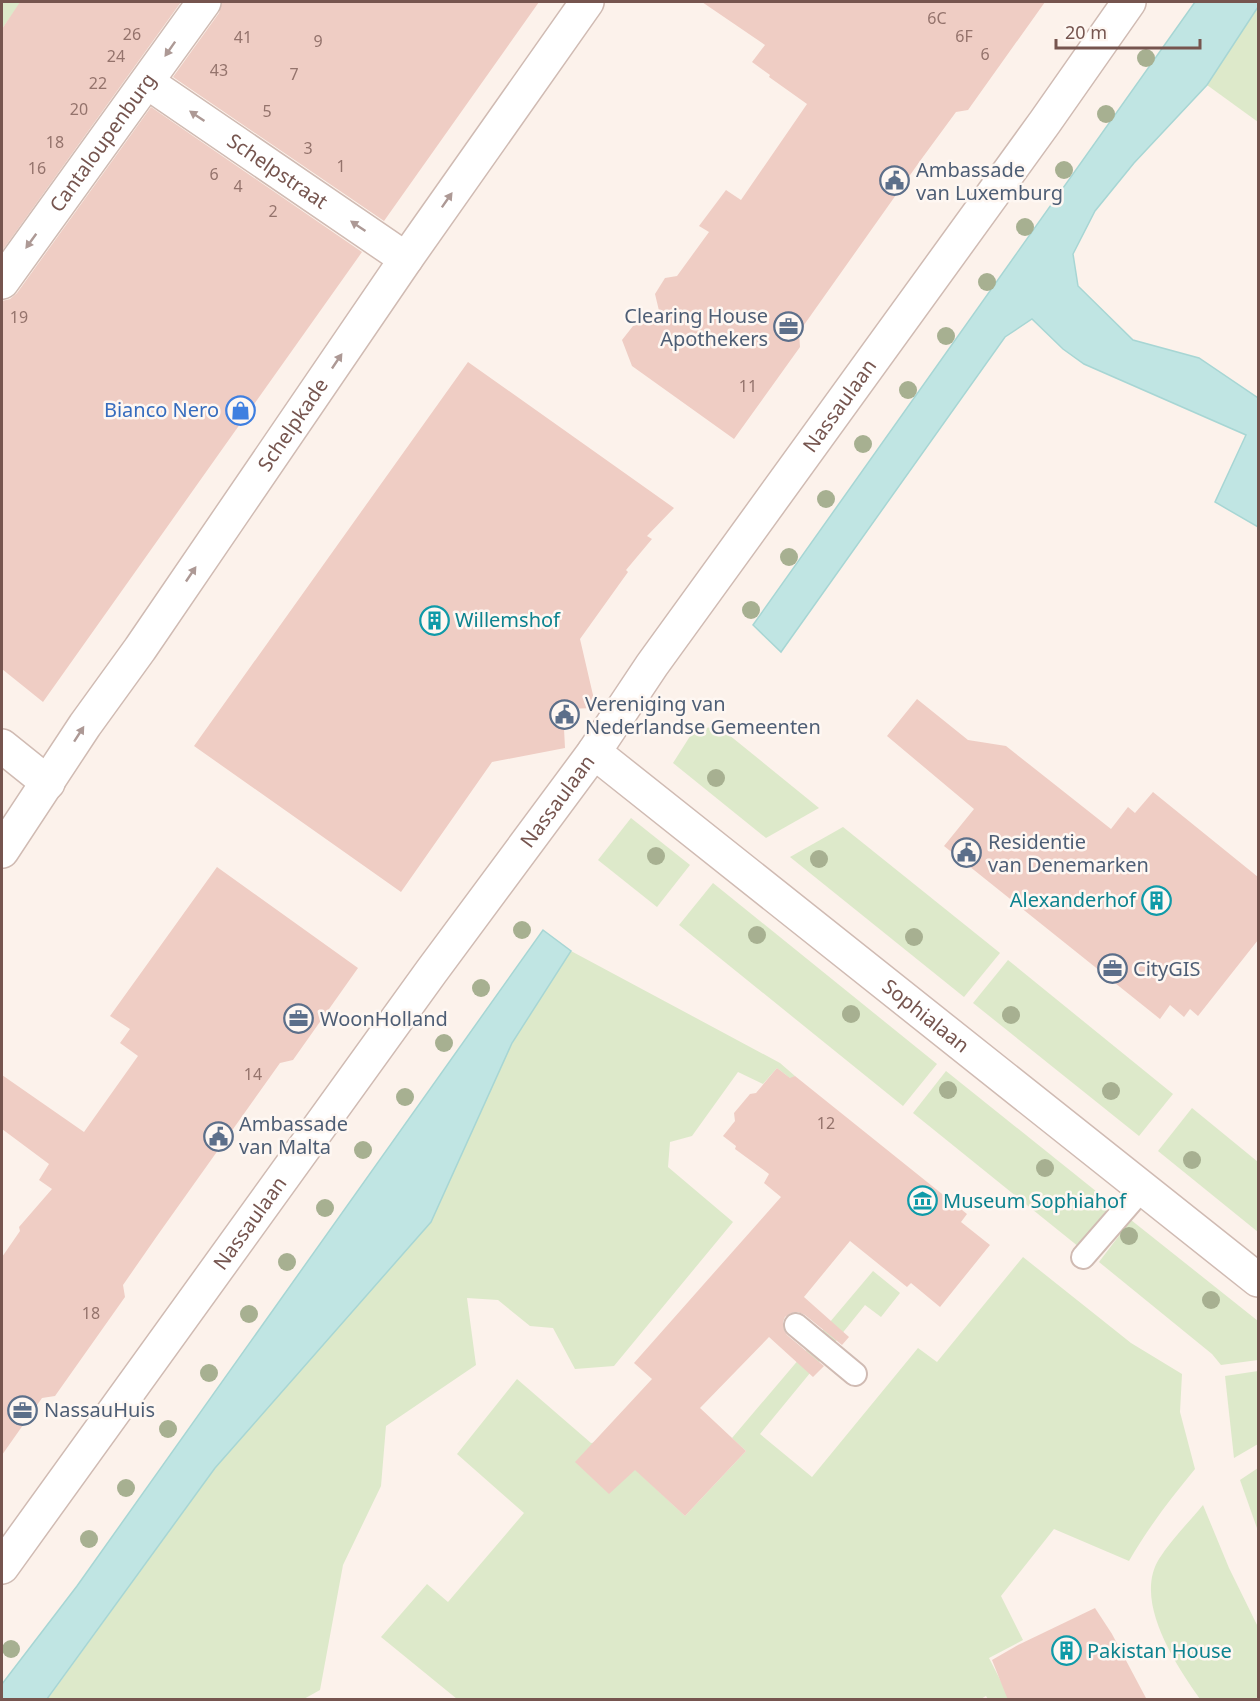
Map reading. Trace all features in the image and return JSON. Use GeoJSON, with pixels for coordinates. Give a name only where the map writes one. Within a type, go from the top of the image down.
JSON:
{"type":"FeatureCollection","features":[{"type":"Feature","properties":{"kind":"street","name":"Cantaloupenburg"},"geometry":{"type":"LineString","coordinates":[[2,282],[204,2]]}},
{"type":"Feature","properties":{"kind":"street","name":"Schelpkade"},"geometry":{"type":"LineString","coordinates":[[2,851],[85,725],[140,649],[406,258],[587,2]]}},
{"type":"Feature","properties":{"kind":"street","name":"Nassaulaan"},"geometry":{"type":"LineString","coordinates":[[2,1567],[438,962],[594,752],[652,665],[1038,132],[1129,2]]}},
{"type":"Feature","properties":{"kind":"street","name":"Schelpstraat"},"geometry":{"type":"LineString","coordinates":[[147,82],[406,258]]}},
{"type":"Feature","properties":{"kind":"street"},"geometry":{"type":"LineString","coordinates":[[2,746],[48,783]]}},
{"type":"Feature","properties":{"kind":"street","name":"Sophialaan"},"geometry":{"type":"LineString","coordinates":[[594,752],[1258,1280]]}},
{"type":"Feature","properties":{"kind":"lane"},"geometry":{"type":"LineString","coordinates":[[1083,1257],[1143,1188]]}},
{"type":"Feature","properties":{"kind":"lane"},"geometry":{"type":"LineString","coordinates":[[796,1325],[855,1374]]}},
{"type":"Feature","properties":{"kind":"green space"},"geometry":{"type":"Polygon","coordinates":[[[2,2],[21,2],[2,29],[2,2]]]}},
{"type":"Feature","properties":{"kind":"green space"},"geometry":{"type":"Polygon","coordinates":[[[1258,7],[1258,122],[1207,85],[1258,7]]]}},
{"type":"Feature","properties":{"kind":"green space"},"geometry":{"type":"Polygon","coordinates":[[[718,726],[819,808],[766,838],[673,763],[694,730],[718,726]]]}},
{"type":"Feature","properties":{"kind":"green space"},"geometry":{"type":"Polygon","coordinates":[[[631,818],[690,865],[657,907],[598,860],[631,818]]]}},
{"type":"Feature","properties":{"kind":"green space"},"geometry":{"type":"Polygon","coordinates":[[[843,827],[1000,953],[964,997],[790,857],[843,827]]]}},
{"type":"Feature","properties":{"kind":"green space"},"geometry":{"type":"Polygon","coordinates":[[[713,883],[937,1064],[903,1106],[679,925],[713,883]]]}},
{"type":"Feature","properties":{"kind":"green space"},"geometry":{"type":"Polygon","coordinates":[[[571,951],[780,1063],[795,1076],[791,1079],[777,1068],[763,1084],[738,1072],[692,1136],[670,1142],[668,1167],[733,1222],[614,1366],[575,1369],[553,1328],[530,1326],[498,1300],[467,1298],[476,1365],[386,1426],[381,1486],[343,1565],[320,1690],[302,1700],[47,1700],[215,1468],[512,1043],[571,951]]]}},
{"type":"Feature","properties":{"kind":"green space"},"geometry":{"type":"Polygon","coordinates":[[[1008,960],[1173,1094],[1139,1136],[973,1003],[1008,960]]]}},
{"type":"Feature","properties":{"kind":"green space"},"geometry":{"type":"Polygon","coordinates":[[[946,1071],[1112,1204],[1079,1247],[913,1113],[946,1071]]]}},
{"type":"Feature","properties":{"kind":"green space"},"geometry":{"type":"Polygon","coordinates":[[[1192,1108],[1258,1162],[1258,1232],[1158,1151],[1192,1108]]]}},
{"type":"Feature","properties":{"kind":"green space"},"geometry":{"type":"Polygon","coordinates":[[[1131,1220],[1258,1321],[1258,1360],[1221,1365],[1212,1354],[1099,1262],[1131,1220]]]}},
{"type":"Feature","properties":{"kind":"green space"},"geometry":{"type":"Polygon","coordinates":[[[1023,1257],[1131,1343],[1182,1374],[1180,1412],[1195,1469],[1160,1514],[1129,1561],[1054,1529],[1001,1596],[1023,1640],[989,1658],[1010,1699],[988,1699],[986,1696],[979,1700],[457,1699],[381,1637],[427,1584],[448,1602],[524,1513],[457,1454],[517,1379],[591,1443],[605,1441],[685,1516],[746,1451],[732,1438],[811,1345],[824,1356],[760,1434],[812,1477],[918,1348],[937,1362],[1023,1257]]]}},
{"type":"Feature","properties":{"kind":"green space"},"geometry":{"type":"Polygon","coordinates":[[[873,1271],[900,1293],[881,1317],[865,1305],[832,1346],[819,1335],[873,1271]]]}},
{"type":"Feature","properties":{"kind":"green space"},"geometry":{"type":"Polygon","coordinates":[[[1258,1371],[1258,1444],[1234,1458],[1225,1376],[1258,1371]]]}},
{"type":"Feature","properties":{"kind":"green space"},"geometry":{"type":"Polygon","coordinates":[[[1258,1468],[1258,1531],[1240,1480],[1258,1468]]]}},
{"type":"Feature","properties":{"kind":"green space"},"geometry":{"type":"Polygon","coordinates":[[[1203,1505],[1229,1568],[1258,1627],[1258,1699],[1200,1699],[1170,1651],[1154,1613],[1151,1594],[1152,1576],[1159,1559],[1203,1505]]]}},
{"type":"Feature","properties":{"kind":"water"},"geometry":{"type":"Polygon","coordinates":[[[1195,2],[1258,2],[1258,7],[1207,85],[1134,163],[1095,211],[1073,254],[1078,286],[1133,340],[1199,358],[1258,398],[1258,527],[1215,502],[1246,435],[1084,364],[1063,349],[1032,319],[1005,337],[781,652],[753,625],[1195,2]]]}},
{"type":"Feature","properties":{"kind":"water"},"geometry":{"type":"Polygon","coordinates":[[[543,930],[571,951],[512,1043],[431,1222],[215,1468],[47,1699],[2,1699],[2,1684],[77,1586],[543,930]]]}},
{"type":"Feature","properties":{"kind":"building"},"geometry":{"type":"Polygon","coordinates":[[[20,2],[181,2],[2,251],[2,29],[20,2]]]}},
{"type":"Feature","properties":{"kind":"building"},"geometry":{"type":"Polygon","coordinates":[[[222,2],[539,2],[384,221],[173,77],[219,13],[222,2]]]}},
{"type":"Feature","properties":{"kind":"building"},"geometry":{"type":"Polygon","coordinates":[[[702,2],[1045,2],[968,110],[956,112],[920,161],[799,332],[800,347],[734,439],[632,366],[622,340],[633,326],[661,319],[655,294],[665,278],[677,276],[709,232],[699,226],[726,190],[741,200],[807,104],[752,62],[765,45],[702,2]]]}},
{"type":"Feature","properties":{"kind":"building"},"geometry":{"type":"Polygon","coordinates":[[[151,107],[362,252],[43,702],[2,669],[2,301],[10,299],[17,293],[151,107]]]}},
{"type":"Feature","properties":{"kind":"building","name":"Willemshof"},"geometry":{"type":"Polygon","coordinates":[[[468,362],[674,508],[647,536],[652,539],[626,570],[628,572],[580,639],[596,708],[563,709],[565,748],[492,762],[401,892],[194,746],[468,362]]]}},
{"type":"Feature","properties":{"kind":"building"},"geometry":{"type":"Polygon","coordinates":[[[917,699],[968,740],[1006,746],[1111,829],[1128,807],[1135,813],[1153,792],[1258,877],[1258,940],[1198,1016],[1190,1009],[1184,1017],[1170,1005],[1160,1019],[944,846],[974,809],[887,736],[917,699]]]}},
{"type":"Feature","properties":{"kind":"building"},"geometry":{"type":"Polygon","coordinates":[[[217,867],[358,968],[293,1060],[280,1063],[157,1236],[123,1285],[125,1297],[55,1396],[42,1398],[2,1455],[2,1257],[20,1231],[19,1227],[52,1189],[39,1180],[49,1164],[2,1129],[2,1075],[84,1132],[138,1056],[120,1043],[130,1029],[110,1016],[217,867]]]}},
{"type":"Feature","properties":{"kind":"building"},"geometry":{"type":"Polygon","coordinates":[[[777,1068],[790,1078],[795,1076],[967,1214],[961,1222],[990,1245],[940,1307],[911,1283],[907,1287],[850,1241],[804,1297],[849,1337],[842,1345],[805,1315],[798,1312],[791,1313],[785,1317],[783,1322],[787,1335],[824,1366],[813,1377],[769,1337],[700,1408],[746,1451],[685,1516],[635,1470],[609,1494],[575,1462],[652,1379],[634,1363],[781,1197],[764,1183],[769,1174],[735,1149],[736,1146],[723,1136],[735,1121],[734,1113],[750,1094],[756,1093],[777,1068]]]}},
{"type":"Feature","properties":{"kind":"building","name":"Pakistan House"},"geometry":{"type":"Polygon","coordinates":[[[1095,1608],[1112,1634],[1147,1700],[1008,1700],[992,1660],[1095,1608]]]}},
{"type":"Feature","properties":{"kind":"place","name":"Ambassade van Luxemburg"},"geometry":{"type":"Point","coordinates":[895,181]}},
{"type":"Feature","properties":{"kind":"place","name":"Clearing House Apothekers"},"geometry":{"type":"Point","coordinates":[789,327]}},
{"type":"Feature","properties":{"kind":"place","name":"Bianco Nero"},"geometry":{"type":"Point","coordinates":[240,410]}},
{"type":"Feature","properties":{"kind":"place","name":"Willemshof"},"geometry":{"type":"Point","coordinates":[434,620]}},
{"type":"Feature","properties":{"kind":"place","name":"Vereniging van Nederlandse Gemeenten"},"geometry":{"type":"Point","coordinates":[564,715]}},
{"type":"Feature","properties":{"kind":"place","name":"Residentie van Denemarken"},"geometry":{"type":"Point","coordinates":[967,853]}},
{"type":"Feature","properties":{"kind":"place","name":"Alexanderhof"},"geometry":{"type":"Point","coordinates":[1157,900]}},
{"type":"Feature","properties":{"kind":"place","name":"CityGIS"},"geometry":{"type":"Point","coordinates":[1112,969]}},
{"type":"Feature","properties":{"kind":"place","name":"WoonHolland"},"geometry":{"type":"Point","coordinates":[299,1019]}},
{"type":"Feature","properties":{"kind":"place","name":"Ambassade van Malta"},"geometry":{"type":"Point","coordinates":[218,1136]}},
{"type":"Feature","properties":{"kind":"place","name":"Museum Sophiahof"},"geometry":{"type":"Point","coordinates":[922,1201]}},
{"type":"Feature","properties":{"kind":"place","name":"NassauHuis"},"geometry":{"type":"Point","coordinates":[23,1410]}},
{"type":"Feature","properties":{"kind":"place","name":"Pakistan House"},"geometry":{"type":"Point","coordinates":[1066,1651]}}]}
